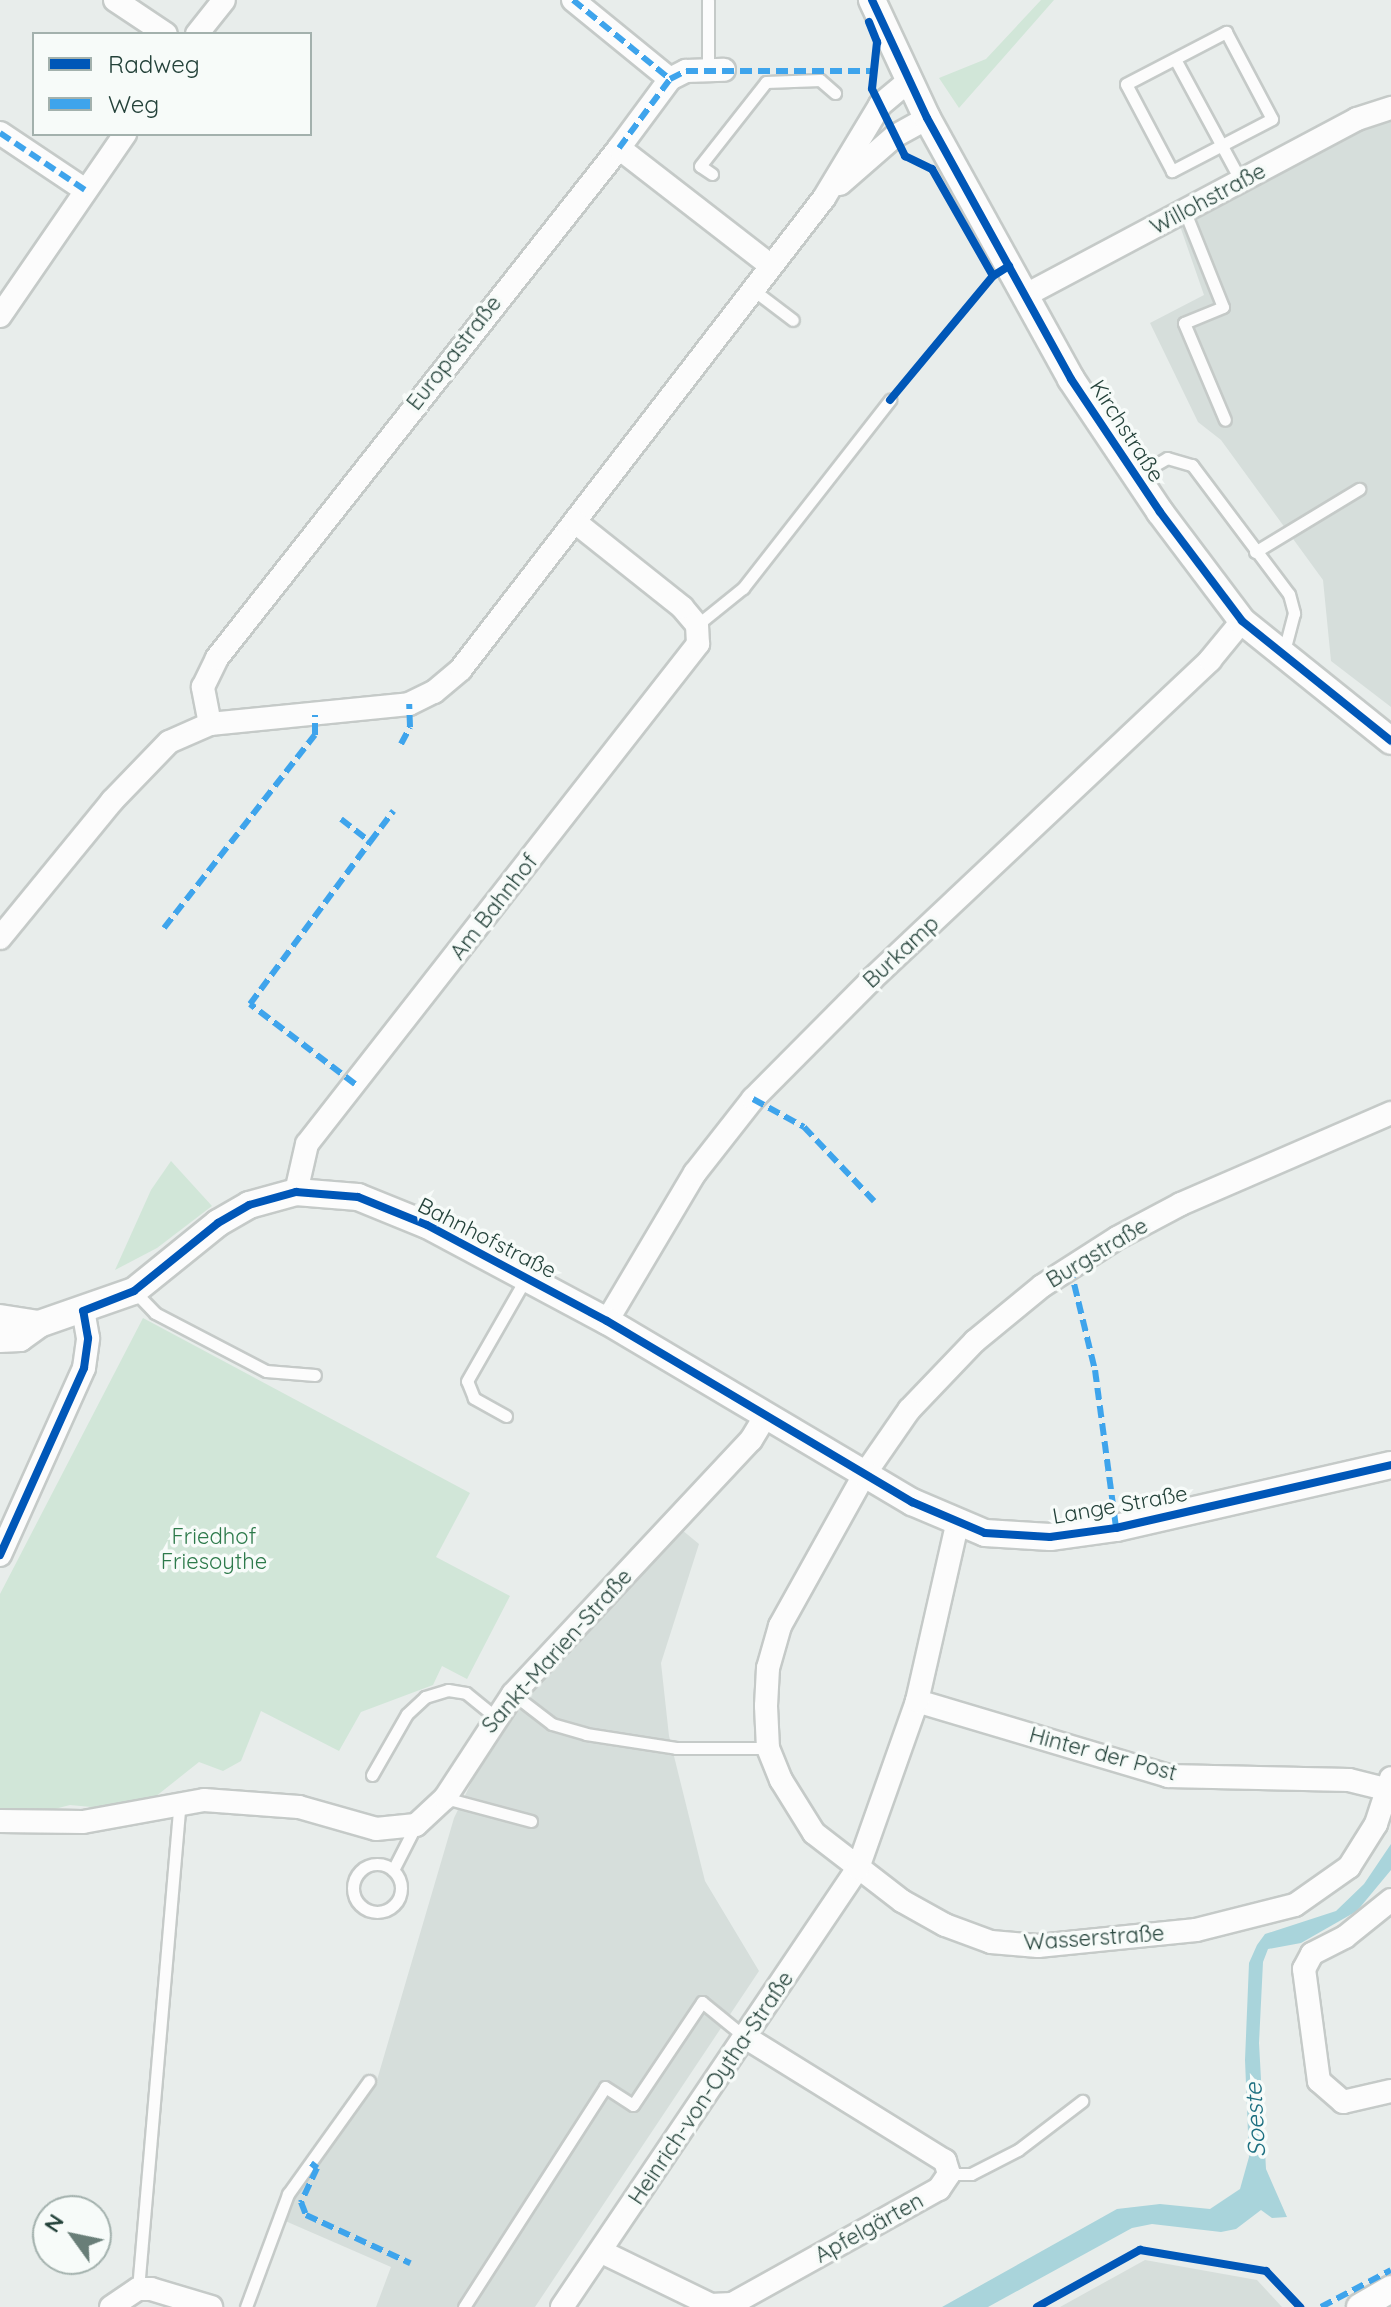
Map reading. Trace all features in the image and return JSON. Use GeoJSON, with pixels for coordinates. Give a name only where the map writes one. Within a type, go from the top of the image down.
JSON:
{"type":"FeatureCollection","features":[{"type":"Feature","properties":{"kind":"street"},"geometry":{"type":"LineString","coordinates":[[115,0],[163,32]]}},
{"type":"Feature","properties":{"kind":"street"},"geometry":{"type":"LineString","coordinates":[[199,32],[224,0]]}},
{"type":"Feature","properties":{"kind":"street"},"geometry":{"type":"LineString","coordinates":[[573,0],[670,79],[686,71],[716,70]]}},
{"type":"Feature","properties":{"kind":"street","name":"Kirchstraße"},"geometry":{"type":"LineString","coordinates":[[872,0],[927,118],[1071,379],[1135,476],[1242,621],[1391,741]]}},
{"type":"Feature","properties":{"kind":"street","name":"Europastraße"},"geometry":{"type":"LineString","coordinates":[[210,724],[203,687],[217,658],[670,79]]}},
{"type":"Feature","properties":{"kind":"street"},"geometry":{"type":"LineString","coordinates":[[0,938],[139,770],[169,742],[210,724],[383,709],[434,692],[488,638],[824,198],[880,105],[909,81]]}},
{"type":"Feature","properties":{"kind":"street","name":"Willohstraße"},"geometry":{"type":"LineString","coordinates":[[1026,295],[1357,119],[1391,108]]}},
{"type":"Feature","properties":{"kind":"street"},"geometry":{"type":"LineString","coordinates":[[824,198],[895,136],[927,118]]}},
{"type":"Feature","properties":{"kind":"street"},"geometry":{"type":"LineString","coordinates":[[0,133],[85,190]]}},
{"type":"Feature","properties":{"kind":"street"},"geometry":{"type":"LineString","coordinates":[[0,316],[124,136]]}},
{"type":"Feature","properties":{"kind":"street"},"geometry":{"type":"LineString","coordinates":[[619,148],[770,265]]}},
{"type":"Feature","properties":{"kind":"street"},"geometry":{"type":"LineString","coordinates":[[575,522],[682,607],[697,625]]}},
{"type":"Feature","properties":{"kind":"street","name":"Burkamp"},"geometry":{"type":"LineString","coordinates":[[607,1321],[695,1173],[753,1099],[871,980],[1210,660],[1242,621]]}},
{"type":"Feature","properties":{"kind":"street","name":"Am Bahnhof"},"geometry":{"type":"LineString","coordinates":[[296,1192],[307,1144],[698,644],[697,625]]}},
{"type":"Feature","properties":{"kind":"street","name":"Burgstraße"},"geometry":{"type":"LineString","coordinates":[[864,1475],[938,1378],[1042,1286],[1117,1238],[1250,1174],[1391,1113]]}},
{"type":"Feature","properties":{"kind":"street","name":"Bahnhofstraße"},"geometry":{"type":"LineString","coordinates":[[0,1339],[20,1338],[39,1324],[134,1291],[218,1223],[249,1205],[296,1192],[358,1197],[427,1225],[607,1321],[764,1418],[864,1475]]}},
{"type":"Feature","properties":{"kind":"street"},"geometry":{"type":"LineString","coordinates":[[0,1555],[84,1368],[88,1338],[83,1311]]}},
{"type":"Feature","properties":{"kind":"street","name":"Bahnhofstraße"},"geometry":{"type":"LineString","coordinates":[[0,1318],[39,1324]]}},
{"type":"Feature","properties":{"kind":"street","name":"Sankt-Marien-Straße"},"geometry":{"type":"LineString","coordinates":[[416,1825],[445,1798],[494,1716],[751,1440],[764,1418]]}},
{"type":"Feature","properties":{"kind":"street","name":"Lange Straße"},"geometry":{"type":"LineString","coordinates":[[864,1475],[957,1525],[985,1533],[1050,1537],[1116,1528],[1391,1465]]}},
{"type":"Feature","properties":{"kind":"street","name":"Wasserstraße"},"geometry":{"type":"LineString","coordinates":[[864,1475],[780,1626],[768,1668],[768,1748],[797,1810],[814,1833],[858,1868],[945,1925],[991,1942],[1079,1943],[1196,1930],[1295,1905],[1349,1867],[1384,1828],[1390,1784]]}},
{"type":"Feature","properties":{"kind":"street","name":"Heinrich-von-Oytha-Straße"},"geometry":{"type":"LineString","coordinates":[[562,2307],[602,2252],[858,1868],[917,1701],[957,1525]]}},
{"type":"Feature","properties":{"kind":"street","name":"Hinter der Post"},"geometry":{"type":"LineString","coordinates":[[917,1701],[1168,1776],[1349,1780],[1390,1784]]}},
{"type":"Feature","properties":{"kind":"street"},"geometry":{"type":"LineString","coordinates":[[0,1821],[83,1822],[204,1800],[299,1807],[376,1829],[416,1825]]}},
{"type":"Feature","properties":{"kind":"street"},"geometry":{"type":"LineString","coordinates":[[1391,1900],[1345,1937],[1312,1954],[1304,1969],[1304,1994],[1319,2081],[1343,2102],[1391,2091]]}},
{"type":"Feature","properties":{"kind":"street"},"geometry":{"type":"LineString","coordinates":[[745,2037],[945,2161],[949,2174]]}},
{"type":"Feature","properties":{"kind":"street","name":"Apfelgärten"},"geometry":{"type":"LineString","coordinates":[[602,2252],[711,2305],[732,2304],[939,2189],[949,2174]]}},
{"type":"Feature","properties":{"kind":"street"},"geometry":{"type":"LineString","coordinates":[[111,2307],[138,2289],[211,2307]]}},
{"type":"Feature","properties":{"kind":"street"},"geometry":{"type":"LineString","coordinates":[[1360,2307],[1391,2289]]}},
{"type":"Feature","properties":{"kind":"lane"},"geometry":{"type":"LineString","coordinates":[[708,0],[716,70]]}},
{"type":"Feature","properties":{"kind":"lane"},"geometry":{"type":"LineString","coordinates":[[1226,32],[1272,119],[1221,146],[1172,171],[1126,84],[1226,32]]}},
{"type":"Feature","properties":{"kind":"lane"},"geometry":{"type":"LineString","coordinates":[[1175,59],[1242,182]]}},
{"type":"Feature","properties":{"kind":"lane"},"geometry":{"type":"LineString","coordinates":[[712,174],[700,166],[766,82],[820,80],[835,93]]}},
{"type":"Feature","properties":{"kind":"lane"},"geometry":{"type":"LineString","coordinates":[[1185,212],[1223,307],[1184,323],[1225,420]]}},
{"type":"Feature","properties":{"kind":"lane"},"geometry":{"type":"LineString","coordinates":[[752,289],[793,320]]}},
{"type":"Feature","properties":{"kind":"lane"},"geometry":{"type":"LineString","coordinates":[[697,625],[743,588],[890,400]]}},
{"type":"Feature","properties":{"kind":"lane"},"geometry":{"type":"LineString","coordinates":[[1135,476],[1167,458],[1192,465],[1289,594],[1294,613],[1283,656]]}},
{"type":"Feature","properties":{"kind":"lane"},"geometry":{"type":"LineString","coordinates":[[1255,552],[1359,489]]}},
{"type":"Feature","properties":{"kind":"lane"},"geometry":{"type":"LineString","coordinates":[[506,1416],[474,1398],[467,1381],[526,1278]]}},
{"type":"Feature","properties":{"kind":"lane"},"geometry":{"type":"LineString","coordinates":[[134,1291],[155,1313],[266,1371],[315,1375]]}},
{"type":"Feature","properties":{"kind":"lane"},"geometry":{"type":"LineString","coordinates":[[372,1775],[407,1714],[425,1697],[448,1690],[466,1693],[494,1716]]}},
{"type":"Feature","properties":{"kind":"lane"},"geometry":{"type":"LineString","coordinates":[[513,1694],[552,1724],[586,1734],[676,1748],[768,1748]]}},
{"type":"Feature","properties":{"kind":"lane"},"geometry":{"type":"LineString","coordinates":[[445,1798],[531,1821]]}},
{"type":"Feature","properties":{"kind":"lane"},"geometry":{"type":"LineString","coordinates":[[138,2289],[180,1803]]}},
{"type":"Feature","properties":{"kind":"lane"},"geometry":{"type":"LineString","coordinates":[[393,1870],[416,1825]]}},
{"type":"Feature","properties":{"kind":"lane"},"geometry":{"type":"LineString","coordinates":[[371,1864],[393,1870],[401,1884],[393,1906],[377,1912],[359,1905],[352,1889],[358,1872],[371,1864]]}},
{"type":"Feature","properties":{"kind":"lane"},"geometry":{"type":"LineString","coordinates":[[464,2307],[605,2087],[633,2105],[702,2002],[745,2037]]}},
{"type":"Feature","properties":{"kind":"lane"},"geometry":{"type":"LineString","coordinates":[[246,2307],[288,2194],[369,2081]]}},
{"type":"Feature","properties":{"kind":"lane"},"geometry":{"type":"LineString","coordinates":[[949,2174],[971,2174],[1018,2150],[1082,2101]]}},
{"type":"Feature","properties":{"kind":"shaded area"},"geometry":{"type":"Polygon","coordinates":[[[1391,117],[1391,707],[1331,661],[1323,580],[1221,440],[1198,422],[1150,323],[1204,295],[1180,226],[1285,165],[1391,117]]]}},
{"type":"Feature","properties":{"kind":"shaded area"},"geometry":{"type":"Polygon","coordinates":[[[682,1530],[699,1544],[661,1663],[669,1736],[705,1881],[759,1971],[535,2307],[376,2307],[391,2267],[283,2220],[287,2202],[377,2080],[454,1818],[496,1732],[682,1530]]]}},
{"type":"Feature","properties":{"kind":"shaded area"},"geometry":{"type":"Polygon","coordinates":[[[1145,2260],[1257,2280],[1282,2307],[1060,2307],[1145,2260]]]}},
{"type":"Feature","properties":{"kind":"green space"},"geometry":{"type":"Polygon","coordinates":[[[1041,0],[1054,0],[959,108],[939,78],[986,59],[1041,0]]]}},
{"type":"Feature","properties":{"kind":"green space"},"geometry":{"type":"Polygon","coordinates":[[[171,1161],[212,1206],[157,1248],[115,1270],[151,1190],[171,1161]]]}},
{"type":"Feature","properties":{"kind":"green space","name":"Friedhof Friesoythe"},"geometry":{"type":"Polygon","coordinates":[[[143,1318],[470,1493],[436,1557],[510,1596],[467,1679],[442,1666],[433,1685],[361,1712],[339,1751],[261,1711],[241,1761],[223,1771],[199,1762],[155,1797],[113,1809],[70,1805],[39,1813],[0,1809],[0,1594],[143,1318]]]}},
{"type":"Feature","properties":{"kind":"water","name":"Soeste"},"geometry":{"type":"Polygon","coordinates":[[[1391,1844],[1391,1870],[1357,1911],[1301,1943],[1268,1949],[1263,1962],[1259,2043],[1266,2169],[1287,2217],[1272,2218],[1261,2210],[1236,2229],[1221,2232],[1152,2224],[1132,2228],[988,2307],[942,2307],[1117,2209],[1160,2204],[1210,2209],[1240,2189],[1249,2157],[1245,2060],[1249,1963],[1265,1934],[1336,1911],[1364,1884],[1391,1844]]]}},
{"type":"Feature","properties":{"kind":"marked path"},"geometry":{"type":"LineString","coordinates":[[573,0],[670,79]]}},
{"type":"Feature","properties":{"kind":"marked path"},"geometry":{"type":"LineString","coordinates":[[619,148],[670,79],[686,71],[876,71]]}},
{"type":"Feature","properties":{"kind":"marked path"},"geometry":{"type":"LineString","coordinates":[[0,133],[85,190]]}},
{"type":"Feature","properties":{"kind":"marked path"},"geometry":{"type":"LineString","coordinates":[[401,744],[410,727],[409,704]]}},
{"type":"Feature","properties":{"kind":"marked path"},"geometry":{"type":"LineString","coordinates":[[164,928],[315,735],[315,715]]}},
{"type":"Feature","properties":{"kind":"marked path"},"geometry":{"type":"LineString","coordinates":[[341,819],[370,842],[393,811]]}},
{"type":"Feature","properties":{"kind":"marked path"},"geometry":{"type":"LineString","coordinates":[[355,1084],[250,1004],[370,842]]}},
{"type":"Feature","properties":{"kind":"marked path"},"geometry":{"type":"LineString","coordinates":[[753,1099],[804,1127],[874,1201]]}},
{"type":"Feature","properties":{"kind":"marked path"},"geometry":{"type":"LineString","coordinates":[[1070,1267],[1095,1370],[1116,1528]]}},
{"type":"Feature","properties":{"kind":"marked path"},"geometry":{"type":"LineString","coordinates":[[311,2163],[317,2168],[301,2202],[306,2215],[410,2263]]}},
{"type":"Feature","properties":{"kind":"marked path"},"geometry":{"type":"LineString","coordinates":[[1321,2307],[1391,2270]]}},
{"type":"Feature","properties":{"kind":"cycle path"},"geometry":{"type":"LineString","coordinates":[[872,0],[927,118],[1071,379],[1160,512],[1242,621],[1391,741]]}},
{"type":"Feature","properties":{"kind":"cycle path"},"geometry":{"type":"LineString","coordinates":[[869,22],[877,42],[872,89],[905,156],[932,169],[993,276],[1009,266]]}},
{"type":"Feature","properties":{"kind":"cycle path"},"geometry":{"type":"LineString","coordinates":[[890,400],[993,276]]}},
{"type":"Feature","properties":{"kind":"cycle path"},"geometry":{"type":"LineString","coordinates":[[0,1555],[84,1368],[88,1338],[83,1311],[134,1291],[218,1223],[249,1205],[296,1192],[358,1197],[427,1225],[607,1321],[912,1502],[985,1533],[1050,1537],[1116,1528],[1391,1465]]}},
{"type":"Feature","properties":{"kind":"cycle path"},"geometry":{"type":"LineString","coordinates":[[1037,2307],[1140,2250],[1266,2271],[1300,2307]]}}]}
